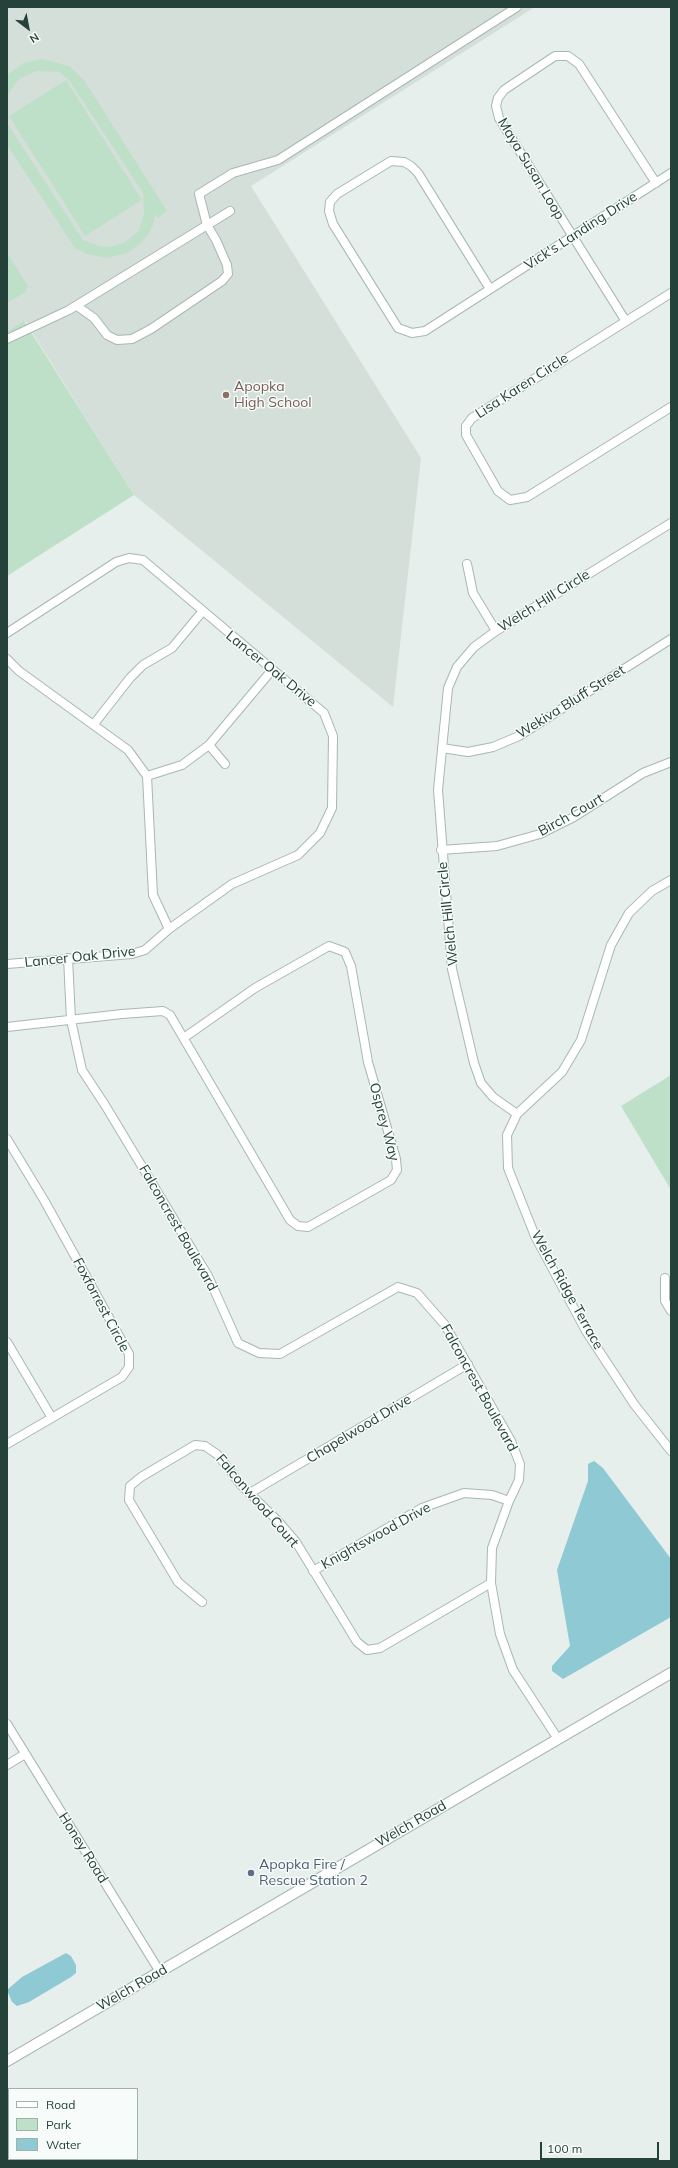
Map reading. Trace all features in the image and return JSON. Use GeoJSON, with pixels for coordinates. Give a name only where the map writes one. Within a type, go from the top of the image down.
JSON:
{"type":"FeatureCollection","features":[{"type":"Feature","properties":{"kind":"street"},"geometry":{"type":"LineString","coordinates":[[77,306],[94,318],[107,335],[117,340],[132,339],[151,329],[222,281],[228,274],[227,265],[216,240],[207,225],[199,194],[233,173],[278,160],[517,7]]}},
{"type":"Feature","properties":{"kind":"street","name":"Maya Susan Loop"},"geometry":{"type":"LineString","coordinates":[[625,320],[499,118],[496,106],[498,98],[504,90],[555,56],[568,56],[579,64],[656,183]]}},
{"type":"Feature","properties":{"kind":"street","name":"Vick's Landing Drive"},"geometry":{"type":"LineString","coordinates":[[490,289],[418,173],[404,162],[391,161],[337,194],[330,202],[329,211],[333,224],[398,328],[412,333],[425,331],[671,173]]}},
{"type":"Feature","properties":{"kind":"street"},"geometry":{"type":"LineString","coordinates":[[7,339],[77,306],[230,211]]}},
{"type":"Feature","properties":{"kind":"street","name":"Lisa Karen Circle"},"geometry":{"type":"LineString","coordinates":[[671,292],[472,418],[466,426],[466,435],[498,491],[510,500],[527,497],[671,407]]}},
{"type":"Feature","properties":{"kind":"street","name":"Welch Hill Circle"},"geometry":{"type":"LineString","coordinates":[[517,1114],[493,1097],[481,1083],[474,1063],[452,969],[441,850],[438,790],[448,688],[457,667],[474,647],[496,631],[671,524]]}},
{"type":"Feature","properties":{"kind":"street","name":"Lancer Oak Drive"},"geometry":{"type":"LineString","coordinates":[[7,632],[116,562],[129,558],[144,560],[202,612],[324,713],[333,736],[332,808],[320,833],[298,855],[232,884],[169,929],[145,950],[132,954],[7,964]]}},
{"type":"Feature","properties":{"kind":"street"},"geometry":{"type":"LineString","coordinates":[[467,564],[473,594],[496,631]]}},
{"type":"Feature","properties":{"kind":"street"},"geometry":{"type":"LineString","coordinates":[[94,724],[130,678],[143,665],[172,648],[202,612]]}},
{"type":"Feature","properties":{"kind":"street","name":"Wekiva Bluff Street"},"geometry":{"type":"LineString","coordinates":[[442,748],[468,752],[493,747],[519,736],[671,639]]}},
{"type":"Feature","properties":{"kind":"street"},"geometry":{"type":"LineString","coordinates":[[7,659],[19,671],[128,750],[147,776],[153,895],[169,929]]}},
{"type":"Feature","properties":{"kind":"street"},"geometry":{"type":"LineString","coordinates":[[147,776],[182,765],[209,745],[272,670]]}},
{"type":"Feature","properties":{"kind":"street"},"geometry":{"type":"LineString","coordinates":[[209,745],[225,764]]}},
{"type":"Feature","properties":{"kind":"street","name":"Birch Court"},"geometry":{"type":"LineString","coordinates":[[441,850],[498,846],[540,834],[574,816],[643,773],[671,762]]}},
{"type":"Feature","properties":{"kind":"street"},"geometry":{"type":"LineString","coordinates":[[517,1114],[562,1072],[581,1040],[611,945],[629,913],[652,891],[671,880]]}},
{"type":"Feature","properties":{"kind":"street","name":"Osprey Way"},"geometry":{"type":"LineString","coordinates":[[71,1020],[163,1011],[170,1015],[290,1220],[298,1226],[308,1227],[391,1180],[397,1170],[396,1159],[368,1062],[350,966],[345,952],[329,946],[255,988],[184,1037]]}},
{"type":"Feature","properties":{"kind":"street","name":"Falconcrest Boulevard"},"geometry":{"type":"LineString","coordinates":[[68,958],[71,1020],[82,1070],[105,1105],[208,1276],[238,1343],[259,1353],[280,1354],[398,1287],[417,1293],[445,1325],[511,1441],[520,1464],[519,1480],[509,1501],[492,1548],[491,1583],[500,1634],[513,1670],[558,1739]]}},
{"type":"Feature","properties":{"kind":"street"},"geometry":{"type":"LineString","coordinates":[[7,1027],[71,1020]]}},
{"type":"Feature","properties":{"kind":"street","name":"Welch Ridge Terrace"},"geometry":{"type":"LineString","coordinates":[[517,1114],[507,1135],[508,1168],[535,1236],[586,1331],[634,1404],[671,1451]]}},
{"type":"Feature","properties":{"kind":"street","name":"Foxforrest Circle"},"geometry":{"type":"LineString","coordinates":[[7,1139],[44,1200],[129,1354],[130,1367],[122,1377],[7,1444]]}},
{"type":"Feature","properties":{"kind":"street"},"geometry":{"type":"LineString","coordinates":[[665,1278],[665,1302],[671,1311]]}},
{"type":"Feature","properties":{"kind":"street"},"geometry":{"type":"LineString","coordinates":[[7,1342],[52,1418]]}},
{"type":"Feature","properties":{"kind":"street","name":"Chapelwood Drive"},"geometry":{"type":"LineString","coordinates":[[250,1493],[468,1364]]}},
{"type":"Feature","properties":{"kind":"street","name":"Falconwood Court"},"geometry":{"type":"LineString","coordinates":[[202,1602],[178,1582],[129,1500],[130,1486],[141,1477],[195,1445],[205,1446],[218,1455],[240,1485],[250,1493],[296,1542],[357,1642],[367,1650],[380,1648],[491,1583]]}},
{"type":"Feature","properties":{"kind":"street","name":"Knightswood Drive"},"geometry":{"type":"LineString","coordinates":[[313,1571],[422,1508],[464,1493],[492,1494],[509,1501]]}},
{"type":"Feature","properties":{"kind":"street","name":"Welch Road"},"geometry":{"type":"LineString","coordinates":[[7,2061],[671,1673]]}},
{"type":"Feature","properties":{"kind":"street","name":"Honey Road"},"geometry":{"type":"LineString","coordinates":[[7,1724],[160,1972]]}},
{"type":"Feature","properties":{"kind":"street"},"geometry":{"type":"LineString","coordinates":[[7,1765],[25,1754]]}},
{"type":"Feature","properties":{"kind":"shaded area","name":"Apopka High School"},"geometry":{"type":"Polygon","coordinates":[[[7,7],[535,7],[251,186],[421,458],[393,707],[134,495],[25,321],[7,331],[7,7]]]}},
{"type":"Feature","properties":{"kind":"green space"},"geometry":{"type":"Polygon","coordinates":[[[42,59],[69,66],[84,80],[167,211],[158,218],[155,214],[153,225],[148,234],[141,243],[127,253],[107,258],[87,254],[75,248],[7,145],[7,123],[83,240],[99,246],[111,247],[125,242],[138,232],[144,214],[143,193],[69,80],[59,72],[36,71],[19,79],[7,96],[7,75],[23,63],[42,59]]]}},
{"type":"Feature","properties":{"kind":"green space"},"geometry":{"type":"Polygon","coordinates":[[[66,80],[142,200],[85,236],[9,116],[66,80]]]}},
{"type":"Feature","properties":{"kind":"green space"},"geometry":{"type":"Polygon","coordinates":[[[7,253],[28,286],[24,293],[7,303],[7,253]]]}},
{"type":"Feature","properties":{"kind":"green space"},"geometry":{"type":"Polygon","coordinates":[[[24,321],[134,495],[7,576],[7,331],[24,321]]]}},
{"type":"Feature","properties":{"kind":"green space"},"geometry":{"type":"Polygon","coordinates":[[[671,1075],[671,1190],[621,1106],[671,1075]]]}},
{"type":"Feature","properties":{"kind":"water"},"geometry":{"type":"Polygon","coordinates":[[[594,1461],[603,1468],[671,1559],[671,1617],[563,1679],[552,1671],[552,1666],[570,1646],[557,1570],[588,1481],[588,1464],[594,1461]]]}},
{"type":"Feature","properties":{"kind":"water"},"geometry":{"type":"Polygon","coordinates":[[[66,1953],[71,1956],[76,1965],[76,1973],[29,2002],[17,2006],[12,2002],[7,1990],[22,1977],[66,1953]]]}},
{"type":"Feature","properties":{"kind":"place","name":"Apopka High School"},"geometry":{"type":"Point","coordinates":[226,395]}},
{"type":"Feature","properties":{"kind":"place","name":"Apopka Fire / Rescue Station 2"},"geometry":{"type":"Point","coordinates":[251,1873]}}]}
